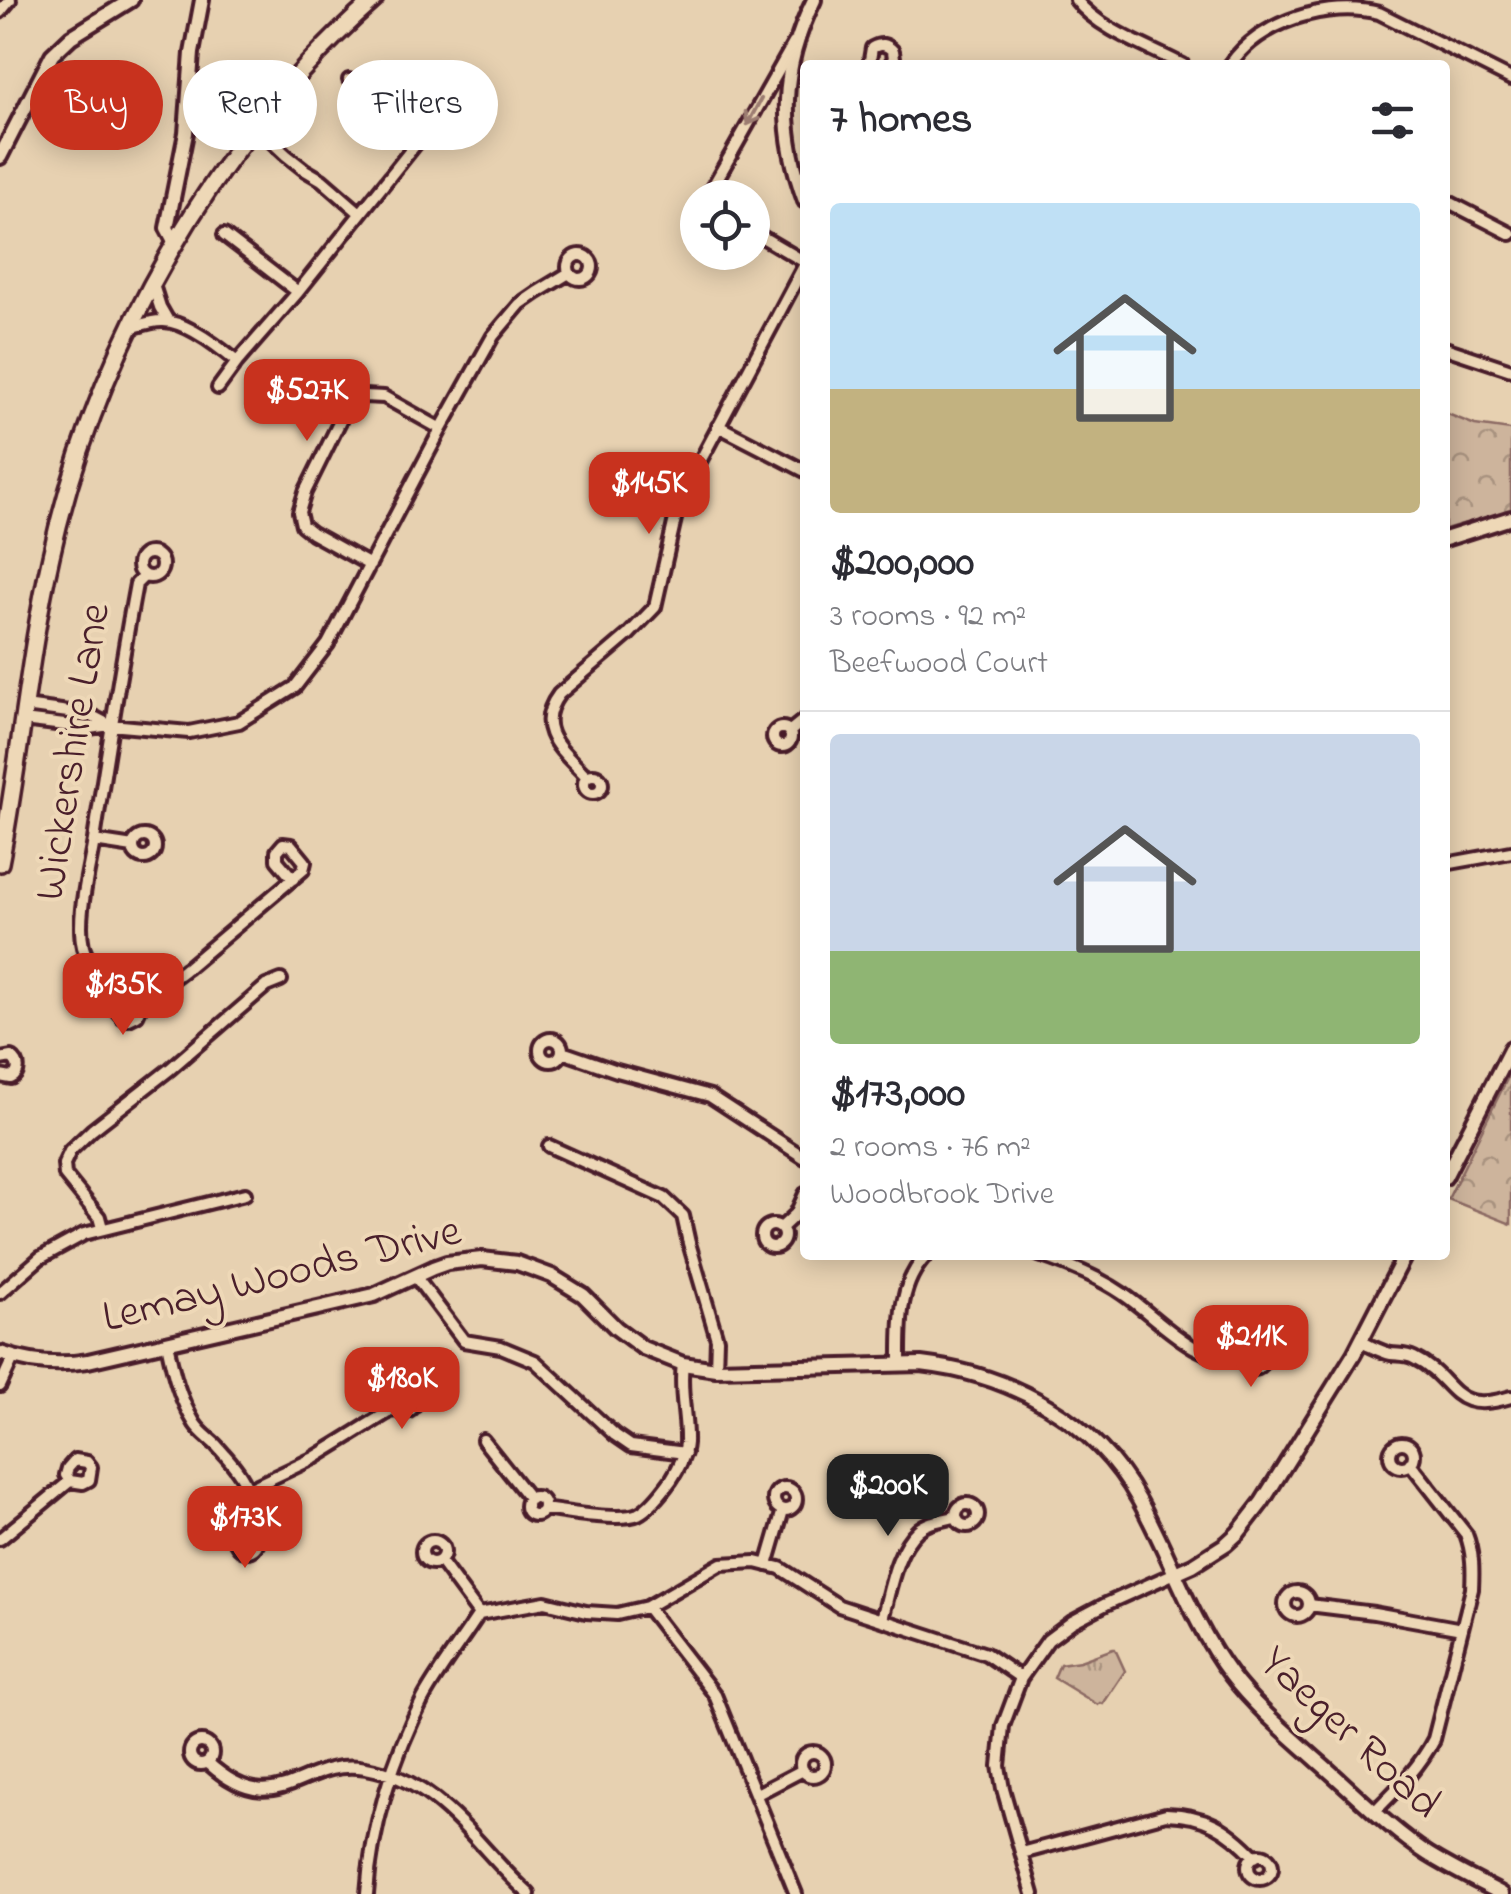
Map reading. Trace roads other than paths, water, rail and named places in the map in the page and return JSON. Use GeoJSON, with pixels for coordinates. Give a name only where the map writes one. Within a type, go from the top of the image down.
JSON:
{"type":"FeatureCollection","features":[{"type":"Feature","properties":{"kind":"main road"},"geometry":{"type":"LineString","coordinates":[[315,60],[374,0]]}},
{"type":"Feature","properties":{"kind":"main road"},"geometry":{"type":"LineString","coordinates":[[0,863],[44,586],[67,492],[98,403],[152,283],[210,188],[239,150]]}},
{"type":"Feature","properties":{"kind":"street"},"geometry":{"type":"LineString","coordinates":[[0,12],[10,0]]}},
{"type":"Feature","properties":{"kind":"street"},"geometry":{"type":"LineString","coordinates":[[0,157],[46,64],[60,46],[131,0]]}},
{"type":"Feature","properties":{"kind":"street"},"geometry":{"type":"LineString","coordinates":[[175,242],[167,228],[186,134],[192,54],[202,0]]}},
{"type":"Feature","properties":{"kind":"street"},"geometry":{"type":"LineString","coordinates":[[800,185],[787,122],[790,65],[814,0]]}},
{"type":"Feature","properties":{"kind":"street"},"geometry":{"type":"LineString","coordinates":[[1076,0],[1102,24],[1173,60]]}},
{"type":"Feature","properties":{"kind":"street"},"geometry":{"type":"LineString","coordinates":[[1234,60],[1250,42],[1276,26],[1325,11],[1359,9],[1379,12],[1511,79]]}},
{"type":"Feature","properties":{"kind":"street"},"geometry":{"type":"LineString","coordinates":[[719,180],[778,66],[797,38]]}},
{"type":"Feature","properties":{"kind":"street"},"geometry":{"type":"LineString","coordinates":[[870,60],[872,48],[880,44],[893,51],[893,60]]}},
{"type":"Feature","properties":{"kind":"street"},"geometry":{"type":"LineString","coordinates":[[282,150],[360,213]]}},
{"type":"Feature","properties":{"kind":"street"},"geometry":{"type":"LineString","coordinates":[[218,388],[413,150]]}},
{"type":"Feature","properties":{"kind":"street"},"geometry":{"type":"LineString","coordinates":[[1450,203],[1511,234]]}},
{"type":"Feature","properties":{"kind":"street"},"geometry":{"type":"LineString","coordinates":[[224,235],[298,292]]}},
{"type":"Feature","properties":{"kind":"street"},"geometry":{"type":"LineString","coordinates":[[770,242],[800,260]]}},
{"type":"Feature","properties":{"kind":"street"},"geometry":{"type":"LineString","coordinates":[[587,777],[554,741],[548,729],[547,712],[559,694],[654,608],[679,501],[800,272]]}},
{"type":"Feature","properties":{"kind":"street"},"geometry":{"type":"LineString","coordinates":[[24,713],[88,728],[110,725],[189,732],[239,722],[295,687],[328,644],[493,336],[536,292],[569,273]]}},
{"type":"Feature","properties":{"kind":"street"},"geometry":{"type":"LineString","coordinates":[[152,283],[168,321]]}},
{"type":"Feature","properties":{"kind":"street"},"geometry":{"type":"LineString","coordinates":[[130,328],[168,321],[208,340],[237,362]]}},
{"type":"Feature","properties":{"kind":"street"},"geometry":{"type":"LineString","coordinates":[[1450,350],[1511,370]]}},
{"type":"Feature","properties":{"kind":"street"},"geometry":{"type":"LineString","coordinates":[[370,565],[312,533],[300,518],[300,504],[342,417],[354,401],[364,396],[384,397],[441,428]]}},
{"type":"Feature","properties":{"kind":"street"},"geometry":{"type":"LineString","coordinates":[[718,426],[800,468]]}},
{"type":"Feature","properties":{"kind":"street"},"geometry":{"type":"LineString","coordinates":[[1450,537],[1511,518]]}},
{"type":"Feature","properties":{"kind":"street","name":"Wickershire Lane"},"geometry":{"type":"LineString","coordinates":[[144,576],[136,584],[82,909],[83,945],[91,965],[121,986],[116,1010],[129,1019],[137,1015],[141,990],[168,983],[292,879]]}},
{"type":"Feature","properties":{"kind":"street"},"geometry":{"type":"LineString","coordinates":[[789,732],[800,723]]}},
{"type":"Feature","properties":{"kind":"street"},"geometry":{"type":"LineString","coordinates":[[94,841],[133,847]]}},
{"type":"Feature","properties":{"kind":"street"},"geometry":{"type":"LineString","coordinates":[[1450,863],[1511,852]]}},
{"type":"Feature","properties":{"kind":"street"},"geometry":{"type":"LineString","coordinates":[[102,1228],[99,1217],[65,1175],[64,1164],[70,1151],[266,986],[281,980]]}},
{"type":"Feature","properties":{"kind":"street"},"geometry":{"type":"LineString","coordinates":[[121,986],[141,990]]}},
{"type":"Feature","properties":{"kind":"street"},"geometry":{"type":"LineString","coordinates":[[1450,1167],[1511,1048]]}},
{"type":"Feature","properties":{"kind":"street"},"geometry":{"type":"LineString","coordinates":[[562,1052],[710,1096],[800,1155]]}},
{"type":"Feature","properties":{"kind":"street"},"geometry":{"type":"LineString","coordinates":[[0,1059],[11,1057],[18,1068],[15,1076],[0,1076]]}},
{"type":"Feature","properties":{"kind":"street"},"geometry":{"type":"LineString","coordinates":[[549,1146],[664,1198],[683,1216],[717,1339],[716,1369]]}},
{"type":"Feature","properties":{"kind":"street"},"geometry":{"type":"LineString","coordinates":[[0,1293],[52,1250],[102,1228],[244,1194]]}},
{"type":"Feature","properties":{"kind":"street"},"geometry":{"type":"LineString","coordinates":[[780,1228],[800,1205]]}},
{"type":"Feature","properties":{"kind":"street","name":"Lemay Woods Drive"},"geometry":{"type":"LineString","coordinates":[[7,1356],[73,1363],[374,1294],[447,1263],[482,1259],[516,1263],[568,1284],[628,1338],[682,1364],[716,1369],[900,1364],[945,1367],[990,1378],[1032,1396],[1075,1425],[1108,1456],[1146,1511],[1175,1573]]}},
{"type":"Feature","properties":{"kind":"street"},"geometry":{"type":"LineString","coordinates":[[900,1364],[900,1322],[906,1290],[922,1260]]}},
{"type":"Feature","properties":{"kind":"street"},"geometry":{"type":"LineString","coordinates":[[1053,1260],[1085,1271],[1124,1294],[1206,1355],[1242,1360]]}},
{"type":"Feature","properties":{"kind":"street"},"geometry":{"type":"LineString","coordinates":[[1033,1894],[998,1766],[1004,1726],[1021,1678],[1048,1640],[1072,1622],[1192,1565],[1226,1544],[1250,1518],[1361,1342],[1402,1260]]}},
{"type":"Feature","properties":{"kind":"street"},"geometry":{"type":"LineString","coordinates":[[415,1276],[464,1341],[501,1347],[535,1361],[614,1435],[631,1446],[685,1453]]}},
{"type":"Feature","properties":{"kind":"street"},"geometry":{"type":"LineString","coordinates":[[167,1342],[176,1384],[197,1428],[216,1445],[250,1489],[253,1508],[249,1529]]}},
{"type":"Feature","properties":{"kind":"street"},"geometry":{"type":"LineString","coordinates":[[1361,1342],[1426,1364],[1457,1394],[1472,1401],[1482,1403],[1511,1396]]}},
{"type":"Feature","properties":{"kind":"street"},"geometry":{"type":"LineString","coordinates":[[0,1386],[7,1356]]}},
{"type":"Feature","properties":{"kind":"street"},"geometry":{"type":"LineString","coordinates":[[483,1440],[530,1499],[526,1505],[529,1513],[538,1515],[544,1509],[634,1516],[667,1485],[685,1453],[682,1364]]}},
{"type":"Feature","properties":{"kind":"street"},"geometry":{"type":"LineString","coordinates":[[250,1489],[331,1449],[395,1408]]}},
{"type":"Feature","properties":{"kind":"street"},"geometry":{"type":"LineString","coordinates":[[1374,1810],[1408,1779],[1434,1739],[1472,1589],[1471,1547],[1466,1534],[1410,1464]]}},
{"type":"Feature","properties":{"kind":"street"},"geometry":{"type":"LineString","coordinates":[[0,1539],[70,1482]]}},
{"type":"Feature","properties":{"kind":"street"},"geometry":{"type":"LineString","coordinates":[[767,1565],[783,1510]]}},
{"type":"Feature","properties":{"kind":"street"},"geometry":{"type":"LineString","coordinates":[[882,1619],[897,1566],[910,1540],[928,1523],[956,1516]]}},
{"type":"Feature","properties":{"kind":"street"},"geometry":{"type":"LineString","coordinates":[[440,1560],[479,1614]]}},
{"type":"Feature","properties":{"kind":"street"},"geometry":{"type":"LineString","coordinates":[[367,1894],[377,1830],[392,1776],[424,1698],[479,1614],[545,1602],[586,1612],[617,1614],[647,1608],[721,1564],[756,1562],[780,1568],[839,1606],[986,1654],[1021,1678]]}},
{"type":"Feature","properties":{"kind":"street","name":"Yaeger Road"},"geometry":{"type":"LineString","coordinates":[[1175,1573],[1211,1644],[1242,1688],[1281,1728],[1430,1856],[1502,1894]]}},
{"type":"Feature","properties":{"kind":"street"},"geometry":{"type":"LineString","coordinates":[[1309,1604],[1462,1629]]}},
{"type":"Feature","properties":{"kind":"street"},"geometry":{"type":"LineString","coordinates":[[647,1608],[715,1695],[796,1894]]}},
{"type":"Feature","properties":{"kind":"street"},"geometry":{"type":"LineString","coordinates":[[207,1762],[224,1777],[266,1790],[280,1790],[339,1767],[366,1768],[392,1776],[437,1799],[529,1894]]}},
{"type":"Feature","properties":{"kind":"street"},"geometry":{"type":"LineString","coordinates":[[757,1794],[803,1770]]}},
{"type":"Feature","properties":{"kind":"street"},"geometry":{"type":"LineString","coordinates":[[1022,1853],[1166,1814],[1183,1814],[1221,1827],[1255,1856]]}}]}
